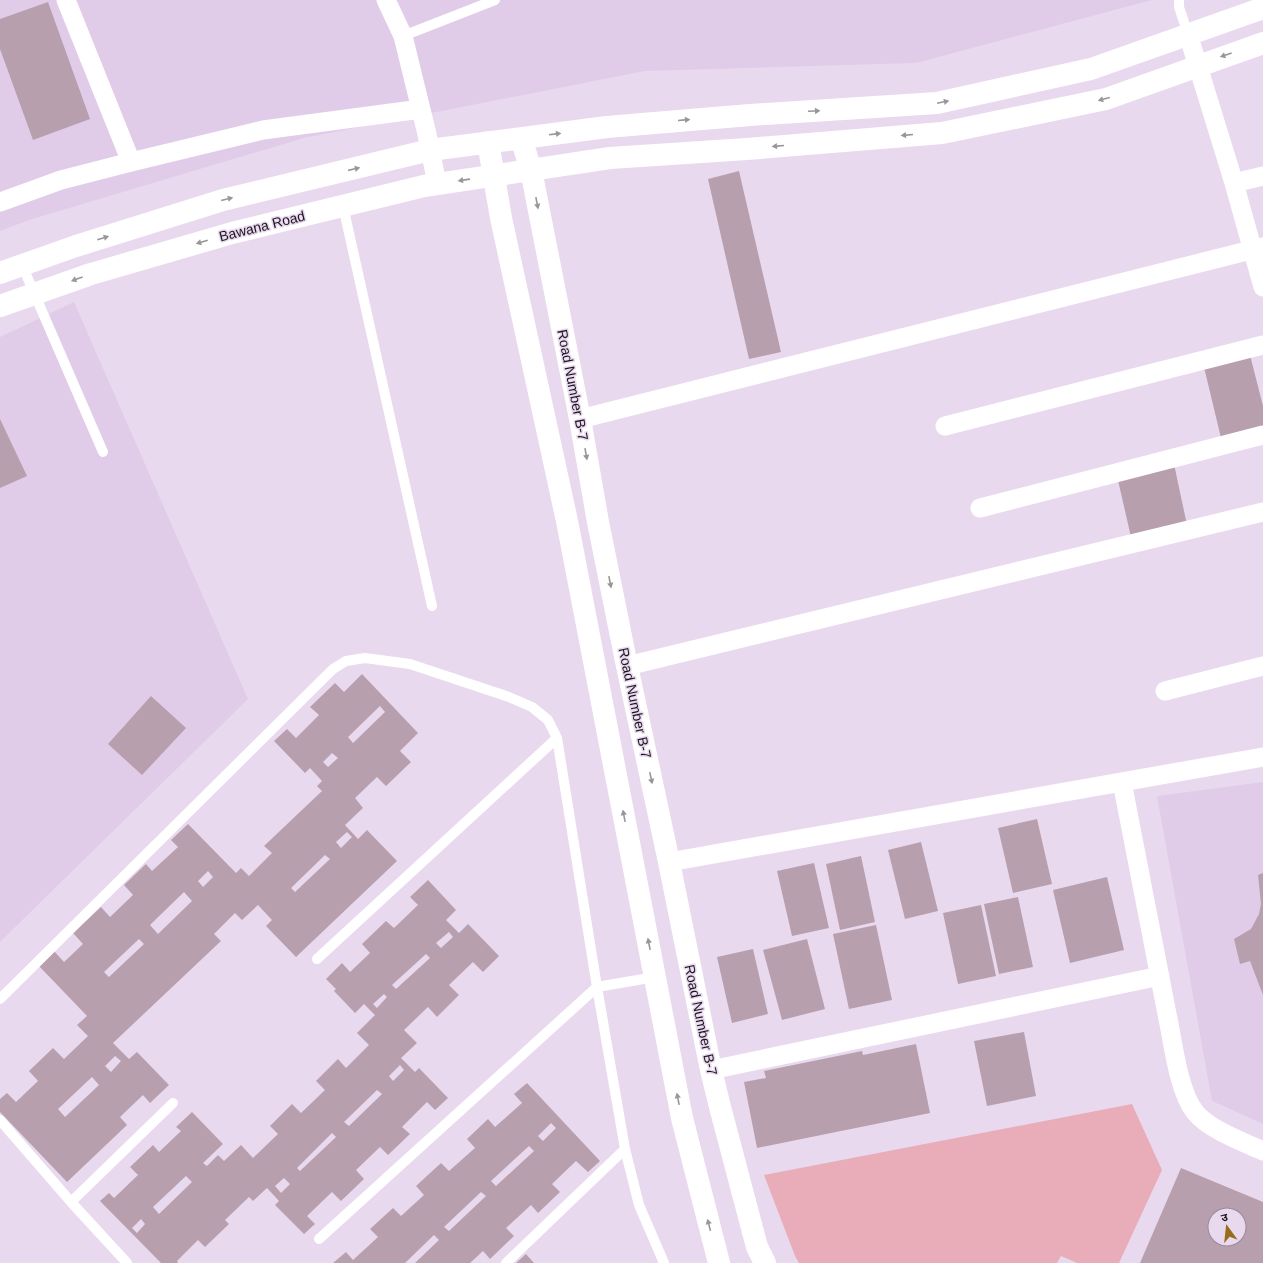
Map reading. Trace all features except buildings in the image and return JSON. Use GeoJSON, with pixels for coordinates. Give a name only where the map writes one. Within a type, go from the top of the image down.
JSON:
{"type":"FeatureCollection","features":[{"type":"Feature","properties":{"kind":"main road"},"geometry":{"type":"LineString","coordinates":[[0,273],[76,246],[222,200],[430,150],[607,127],[750,115],[937,103],[1091,70],[1263,8]]}},
{"type":"Feature","properties":{"kind":"main road","name":"Bawana Road"},"geometry":{"type":"LineString","coordinates":[[0,306],[91,274],[232,233],[424,186],[610,158],[747,149],[942,133],[1106,99],[1263,43]]}},
{"type":"Feature","properties":{"kind":"main road","name":"Road Number B-7"},"geometry":{"type":"LineString","coordinates":[[521,138],[531,170],[580,419],[598,522],[712,1070],[757,1247],[765,1263]]}},
{"type":"Feature","properties":{"kind":"main road"},"geometry":{"type":"LineString","coordinates":[[488,142],[501,218],[567,521],[682,1118],[719,1263]]}},
{"type":"Feature","properties":{"kind":"street"},"geometry":{"type":"LineString","coordinates":[[66,0],[131,162]]}},
{"type":"Feature","properties":{"kind":"street"},"geometry":{"type":"LineString","coordinates":[[386,0],[403,36],[437,184]]}},
{"type":"Feature","properties":{"kind":"street"},"geometry":{"type":"LineString","coordinates":[[1188,34],[1234,183],[1258,248],[1263,287]]}},
{"type":"Feature","properties":{"kind":"street"},"geometry":{"type":"LineString","coordinates":[[0,202],[61,180],[263,130],[421,109]]}},
{"type":"Feature","properties":{"kind":"street"},"geometry":{"type":"LineString","coordinates":[[1234,183],[1263,176]]}},
{"type":"Feature","properties":{"kind":"street"},"geometry":{"type":"LineString","coordinates":[[580,419],[1258,248]]}},
{"type":"Feature","properties":{"kind":"street"},"geometry":{"type":"LineString","coordinates":[[946,426],[1263,345]]}},
{"type":"Feature","properties":{"kind":"street"},"geometry":{"type":"LineString","coordinates":[[980,508],[1263,435]]}},
{"type":"Feature","properties":{"kind":"street"},"geometry":{"type":"LineString","coordinates":[[627,666],[1263,512]]}},
{"type":"Feature","properties":{"kind":"street"},"geometry":{"type":"LineString","coordinates":[[1165,691],[1263,666]]}},
{"type":"Feature","properties":{"kind":"street"},"geometry":{"type":"LineString","coordinates":[[669,862],[1263,757]]}},
{"type":"Feature","properties":{"kind":"street"},"geometry":{"type":"LineString","coordinates":[[1122,782],[1185,1095],[1195,1113],[1215,1129],[1263,1150]]}},
{"type":"Feature","properties":{"kind":"street"},"geometry":{"type":"LineString","coordinates":[[712,1070],[1160,976]]}},
{"type":"Feature","properties":{"kind":"lane"},"geometry":{"type":"LineString","coordinates":[[403,36],[495,0]]}},
{"type":"Feature","properties":{"kind":"lane"},"geometry":{"type":"LineString","coordinates":[[1179,0],[1179,8],[1188,34]]}},
{"type":"Feature","properties":{"kind":"lane"},"geometry":{"type":"LineString","coordinates":[[343,206],[432,606]]}},
{"type":"Feature","properties":{"kind":"lane"},"geometry":{"type":"LineString","coordinates":[[22,265],[103,452]]}},
{"type":"Feature","properties":{"kind":"lane"},"geometry":{"type":"LineString","coordinates":[[0,999],[333,669],[346,661],[365,658],[410,664],[509,697],[532,707],[548,720],[557,738],[625,1149],[639,1205],[664,1263]]}},
{"type":"Feature","properties":{"kind":"lane"},"geometry":{"type":"LineString","coordinates":[[317,959],[557,738]]}},
{"type":"Feature","properties":{"kind":"lane"},"geometry":{"type":"LineString","coordinates":[[320,1239],[597,987],[655,977]]}},
{"type":"Feature","properties":{"kind":"lane"},"geometry":{"type":"LineString","coordinates":[[71,1202],[172,1103]]}},
{"type":"Feature","properties":{"kind":"lane"},"geometry":{"type":"LineString","coordinates":[[0,1120],[71,1202],[128,1263]]}},
{"type":"Feature","properties":{"kind":"lane"},"geometry":{"type":"LineString","coordinates":[[506,1263],[625,1149]]}},
{"type":"Feature","properties":{"kind":"shaded area"},"geometry":{"type":"Polygon","coordinates":[[[0,0],[1152,0],[916,63],[645,71],[304,138],[29,220],[0,231],[0,0]]]}},
{"type":"Feature","properties":{"kind":"shaded area"},"geometry":{"type":"Polygon","coordinates":[[[74,302],[248,699],[0,942],[0,337],[74,302]]]}},
{"type":"Feature","properties":{"kind":"shaded area"},"geometry":{"type":"Polygon","coordinates":[[[1263,782],[1263,1124],[1212,1101],[1157,796],[1263,782]]]}},
{"type":"Feature","properties":{"kind":"shaded area"},"geometry":{"type":"Polygon","coordinates":[[[1132,1104],[1162,1170],[1119,1263],[1077,1263],[1061,1256],[1057,1263],[799,1263],[764,1175],[1132,1104]]]}}]}
